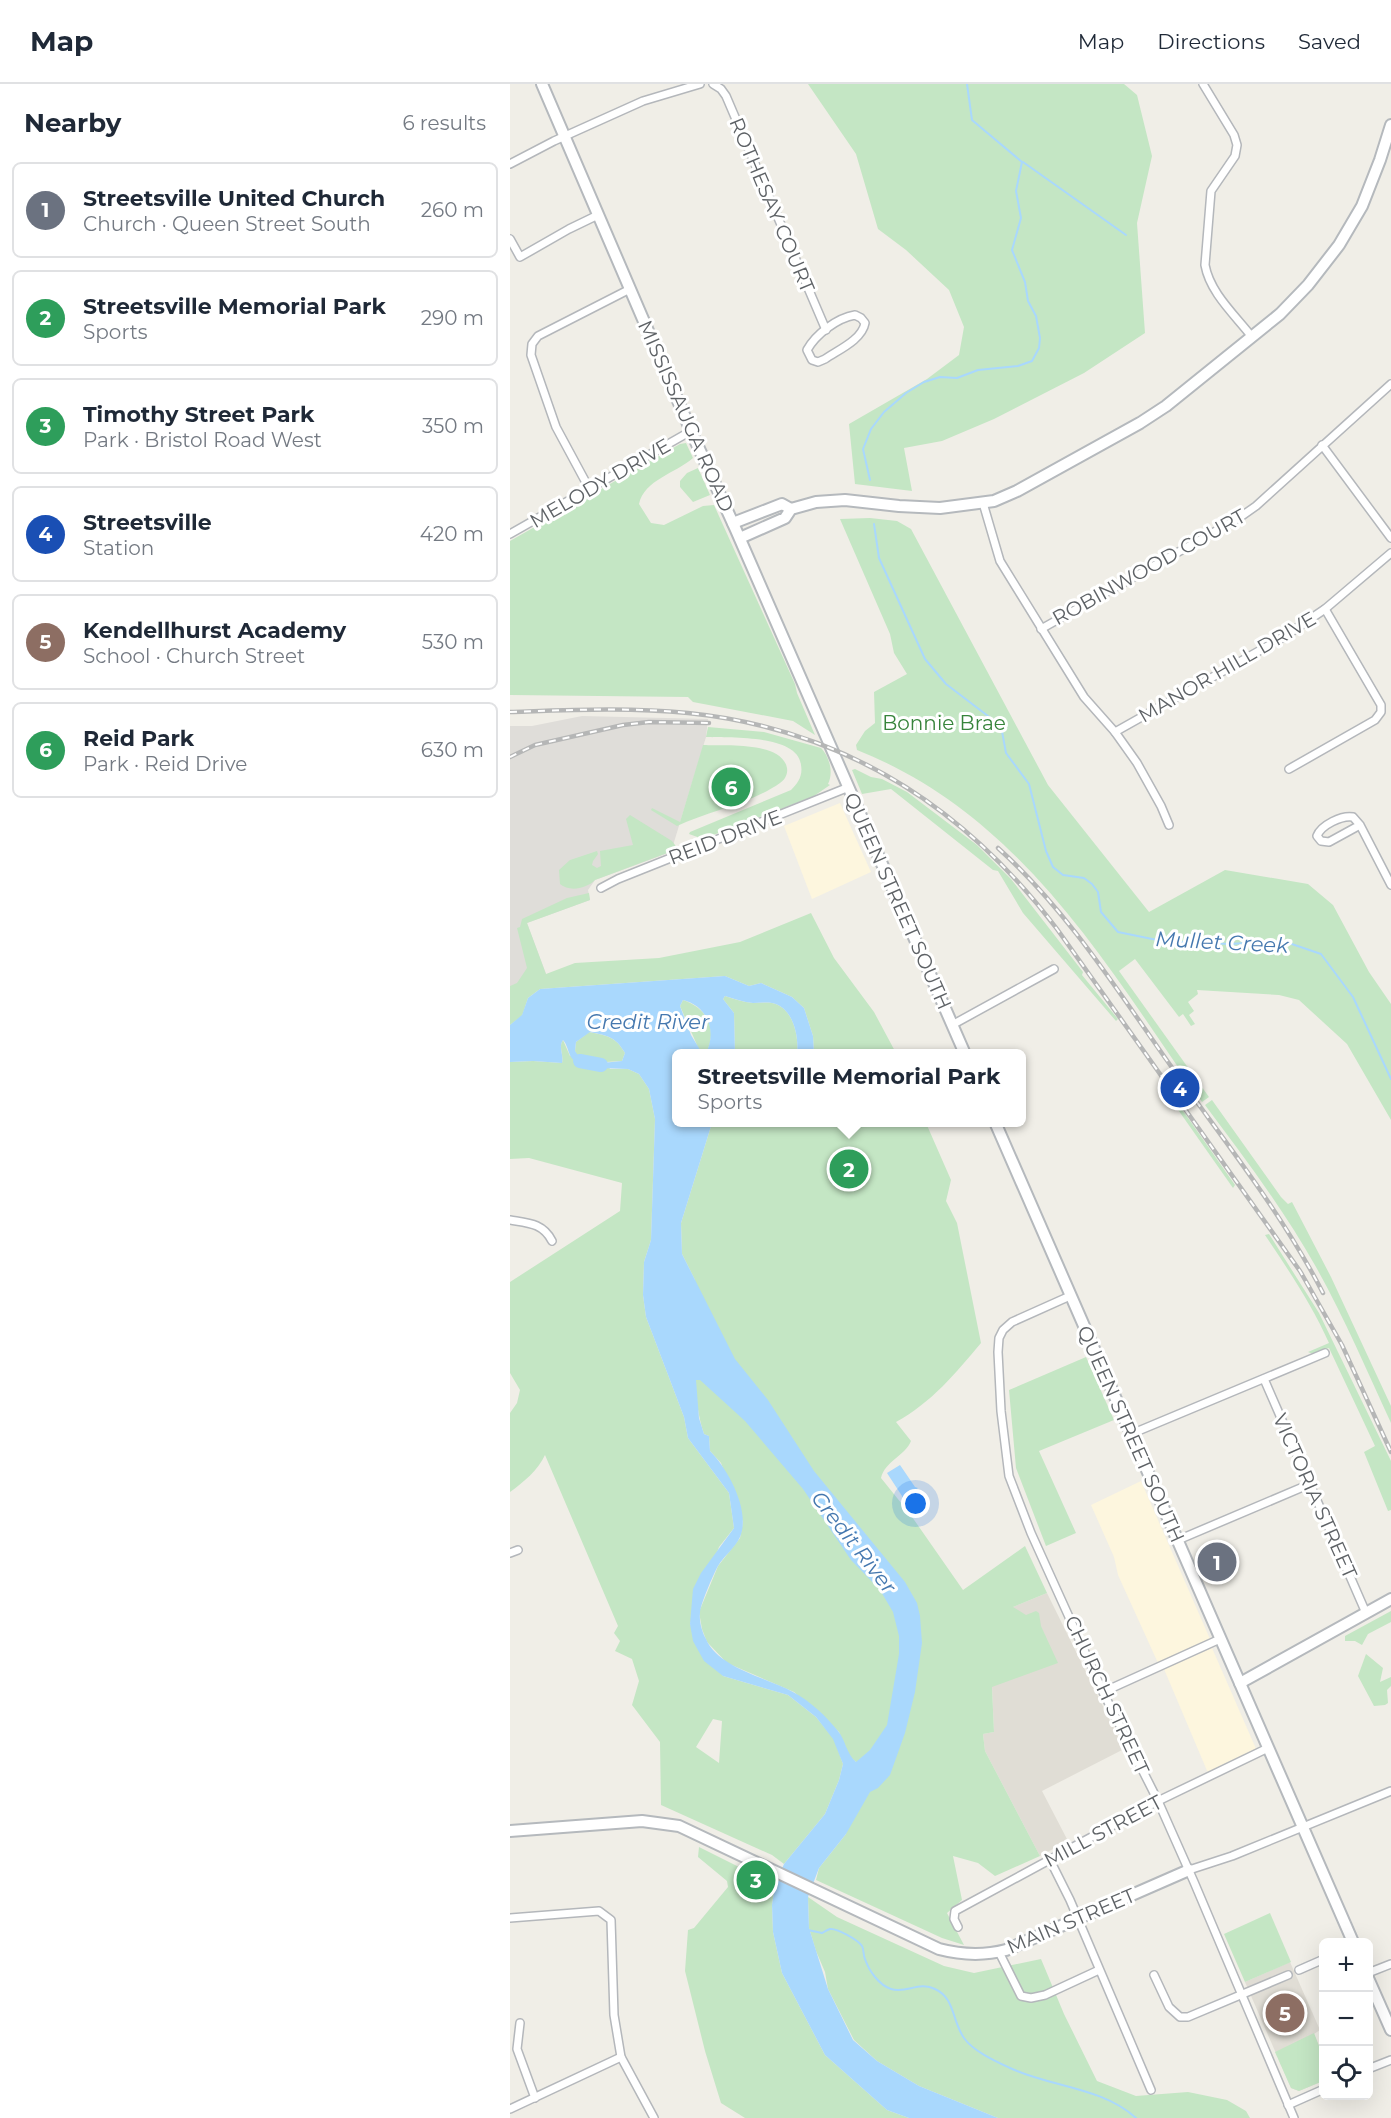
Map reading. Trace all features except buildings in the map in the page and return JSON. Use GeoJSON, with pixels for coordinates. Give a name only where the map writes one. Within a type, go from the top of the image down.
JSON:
{"type":"FeatureCollection","features":[{"type":"Feature","properties":{"kind":"main road","name":"MISSISSAUGA ROAD"},"geometry":{"type":"LineString","coordinates":[[542,84],[690,431],[740,538],[831,748]]}},
{"type":"Feature","properties":{"kind":"main road"},"geometry":{"type":"LineString","coordinates":[[740,538],[785,518],[791,509],[816,502],[845,500],[921,508],[983,503],[1017,491],[1140,423],[1166,406],[1252,337],[1291,303],[1315,277],[1339,245],[1365,199],[1391,125]]}},
{"type":"Feature","properties":{"kind":"main road"},"geometry":{"type":"LineString","coordinates":[[733,523],[782,504],[791,509]]}},
{"type":"Feature","properties":{"kind":"main road","name":"QUEEN STREET SOUTH"},"geometry":{"type":"LineString","coordinates":[[831,748],[963,1049]]}},
{"type":"Feature","properties":{"kind":"main road","name":"QUEEN STREET SOUTH"},"geometry":{"type":"LineString","coordinates":[[997,1127],[1351,1938]]}},
{"type":"Feature","properties":{"kind":"main road"},"geometry":{"type":"LineString","coordinates":[[1240,1683],[1391,1599]]}},
{"type":"Feature","properties":{"kind":"main road","name":"MAIN STREET"},"geometry":{"type":"LineString","coordinates":[[510,1831],[622,1822],[665,1823],[679,1826],[939,1949],[970,1954],[999,1952],[1189,1870]]}},
{"type":"Feature","properties":{"kind":"main road"},"geometry":{"type":"LineString","coordinates":[[1373,1988],[1391,2030]]}},
{"type":"Feature","properties":{"kind":"street"},"geometry":{"type":"LineString","coordinates":[[510,164],[643,101],[700,84]]}},
{"type":"Feature","properties":{"kind":"street","name":"ROTHESAY COURT"},"geometry":{"type":"LineString","coordinates":[[713,84],[724,92],[826,330]]}},
{"type":"Feature","properties":{"kind":"street"},"geometry":{"type":"LineString","coordinates":[[1203,84],[1234,135],[1237,145],[1234,156],[1211,191],[1205,265],[1207,276],[1212,287],[1252,337]]}},
{"type":"Feature","properties":{"kind":"street"},"geometry":{"type":"LineString","coordinates":[[510,239],[520,257],[598,215]]}},
{"type":"Feature","properties":{"kind":"street"},"geometry":{"type":"LineString","coordinates":[[590,490],[556,427],[531,355],[532,344],[538,336],[630,289]]}},
{"type":"Feature","properties":{"kind":"street"},"geometry":{"type":"LineString","coordinates":[[855,315],[865,323],[864,331],[859,336],[825,360],[818,362],[812,360],[807,350],[812,340],[826,330],[845,316],[855,315]]}},
{"type":"Feature","properties":{"kind":"street","name":"ROBINWOOD COURT"},"geometry":{"type":"LineString","coordinates":[[1041,629],[1239,518],[1256,506],[1391,384]]}},
{"type":"Feature","properties":{"kind":"street","name":"MELODY DRIVE"},"geometry":{"type":"LineString","coordinates":[[510,534],[690,431]]}},
{"type":"Feature","properties":{"kind":"street"},"geometry":{"type":"LineString","coordinates":[[1322,445],[1391,538]]}},
{"type":"Feature","properties":{"kind":"street"},"geometry":{"type":"LineString","coordinates":[[983,503],[1000,561],[1084,698],[1115,732],[1137,763],[1166,815],[1169,825]]}},
{"type":"Feature","properties":{"kind":"street","name":"MANOR HILL DRIVE"},"geometry":{"type":"LineString","coordinates":[[1115,732],[1282,638],[1325,609],[1391,553]]}},
{"type":"Feature","properties":{"kind":"street"},"geometry":{"type":"LineString","coordinates":[[1289,769],[1375,720],[1381,712],[1381,705],[1325,609]]}},
{"type":"Feature","properties":{"kind":"street","name":"REID DRIVE"},"geometry":{"type":"LineString","coordinates":[[601,888],[618,879],[849,788]]}},
{"type":"Feature","properties":{"kind":"street"},"geometry":{"type":"LineString","coordinates":[[1360,825],[1329,842],[1321,841],[1317,836],[1322,828],[1346,816],[1353,817],[1360,825],[1391,885]]}},
{"type":"Feature","properties":{"kind":"street"},"geometry":{"type":"LineString","coordinates":[[952,1025],[1054,969]]}},
{"type":"Feature","properties":{"kind":"street"},"geometry":{"type":"LineString","coordinates":[[510,1220],[533,1224],[547,1230],[552,1241]]}},
{"type":"Feature","properties":{"kind":"street","name":"CHURCH STREET"},"geometry":{"type":"LineString","coordinates":[[1070,1296],[1012,1322],[1003,1330],[998,1345],[1001,1411],[1009,1476],[1031,1533],[1103,1692],[1158,1801],[1189,1870],[1294,2118]]}},
{"type":"Feature","properties":{"kind":"street"},"geometry":{"type":"LineString","coordinates":[[1131,1434],[1325,1353]]}},
{"type":"Feature","properties":{"kind":"street","name":"VICTORIA STREET"},"geometry":{"type":"LineString","coordinates":[[1264,1379],[1366,1613]]}},
{"type":"Feature","properties":{"kind":"street"},"geometry":{"type":"LineString","coordinates":[[1178,1540],[1310,1484]]}},
{"type":"Feature","properties":{"kind":"street"},"geometry":{"type":"LineString","coordinates":[[510,1553],[518,1550]]}},
{"type":"Feature","properties":{"kind":"street"},"geometry":{"type":"LineString","coordinates":[[1103,1692],[1220,1639]]}},
{"type":"Feature","properties":{"kind":"street","name":"MILL STREET"},"geometry":{"type":"LineString","coordinates":[[958,1927],[954,1919],[955,1911],[1158,1801],[1268,1748]]}},
{"type":"Feature","properties":{"kind":"street","name":"MAIN STREET"},"geometry":{"type":"LineString","coordinates":[[1189,1870],[1232,1856],[1391,1791]]}},
{"type":"Feature","properties":{"kind":"street"},"geometry":{"type":"LineString","coordinates":[[1050,1860],[1151,2090]]}},
{"type":"Feature","properties":{"kind":"street"},"geometry":{"type":"LineString","coordinates":[[510,1918],[599,1911],[611,1920],[614,2015],[621,2057],[654,2118]]}},
{"type":"Feature","properties":{"kind":"street"},"geometry":{"type":"LineString","coordinates":[[999,1952],[1021,1996],[1031,1998],[1045,1995],[1099,1970]]}},
{"type":"Feature","properties":{"kind":"street"},"geometry":{"type":"LineString","coordinates":[[1299,1970],[1319,1961]]}},
{"type":"Feature","properties":{"kind":"street"},"geometry":{"type":"LineString","coordinates":[[1373,1973],[1391,1964]]}},
{"type":"Feature","properties":{"kind":"street"},"geometry":{"type":"LineString","coordinates":[[1154,1975],[1169,2007],[1180,2017],[1188,2017],[1288,1975]]}},
{"type":"Feature","properties":{"kind":"street"},"geometry":{"type":"LineString","coordinates":[[520,2023],[517,2049],[536,2098]]}},
{"type":"Feature","properties":{"kind":"street"},"geometry":{"type":"LineString","coordinates":[[510,2109],[621,2057]]}},
{"type":"Feature","properties":{"kind":"street"},"geometry":{"type":"LineString","coordinates":[[1373,2068],[1391,2060]]}},
{"type":"Feature","properties":{"kind":"street"},"geometry":{"type":"LineString","coordinates":[[1288,2105],[1319,2091]]}},
{"type":"Feature","properties":{"kind":"shaded area"},"geometry":{"type":"Polygon","coordinates":[[[582,716],[708,719],[706,737],[671,852],[595,880],[588,890],[590,900],[527,923],[546,974],[510,995],[510,726],[532,726],[582,716]]]}},
{"type":"Feature","properties":{"kind":"shaded area"},"geometry":{"type":"Polygon","coordinates":[[[840,803],[871,872],[812,899],[784,826],[840,803]]]}},
{"type":"Feature","properties":{"kind":"shaded area"},"geometry":{"type":"Polygon","coordinates":[[[1141,1481],[1210,1639],[1158,1663],[1118,1575],[1114,1557],[1091,1505],[1141,1481]]]}},
{"type":"Feature","properties":{"kind":"shaded area"},"geometry":{"type":"Polygon","coordinates":[[[1047,1593],[1124,1749],[1042,1791],[1068,1841],[1040,1856],[985,1751],[983,1734],[994,1732],[989,1617],[1047,1593]]]}},
{"type":"Feature","properties":{"kind":"shaded area"},"geometry":{"type":"Polygon","coordinates":[[[1212,1648],[1257,1751],[1208,1773],[1164,1669],[1212,1648]]]}},
{"type":"Feature","properties":{"kind":"shaded area"},"geometry":{"type":"Polygon","coordinates":[[[1290,1962],[1319,2028],[1319,2031],[1314,2034],[1319,2046],[1319,2083],[1299,2091],[1291,2088],[1245,1982],[1290,1962]]]}},
{"type":"Feature","properties":{"kind":"green space"},"geometry":{"type":"Polygon","coordinates":[[[808,84],[1124,84],[1137,95],[1152,156],[1137,223],[1145,333],[1084,373],[994,419],[942,441],[904,448],[912,491],[855,484],[849,424],[927,379],[959,355],[964,327],[949,290],[906,250],[878,229],[856,154],[808,84]]]}},
{"type":"Feature","properties":{"kind":"green space"},"geometry":{"type":"Polygon","coordinates":[[[686,443],[693,458],[654,483],[642,496],[639,504],[651,523],[664,525],[703,506],[714,505],[795,684],[815,735],[793,721],[693,702],[688,697],[510,695],[510,541],[680,444],[686,443]]]}},
{"type":"Feature","properties":{"kind":"green space"},"geometry":{"type":"Polygon","coordinates":[[[698,468],[710,495],[693,502],[680,487],[680,481],[687,473],[698,468]]]}},
{"type":"Feature","properties":{"kind":"green space","name":"Bonnie Brae"},"geometry":{"type":"Polygon","coordinates":[[[870,518],[897,521],[911,529],[1048,785],[1149,912],[1225,870],[1308,884],[1333,905],[1369,972],[1391,1004],[1391,1120],[1347,1044],[1299,1000],[1279,995],[1197,990],[1198,994],[1188,1002],[1194,1011],[1189,1015],[1195,1024],[1191,1026],[1183,1014],[1179,1017],[1135,959],[1119,971],[1209,1097],[1202,1102],[1094,947],[1055,899],[1013,854],[967,813],[915,778],[857,750],[856,745],[865,731],[875,723],[874,692],[907,674],[894,653],[890,634],[840,519],[870,518]]]}},
{"type":"Feature","properties":{"kind":"green space"},"geometry":{"type":"Polygon","coordinates":[[[708,727],[764,732],[821,748],[830,764],[831,774],[828,784],[830,785],[814,796],[703,839],[689,834],[791,790],[801,776],[801,765],[797,755],[788,748],[761,740],[706,737],[708,727]]]}},
{"type":"Feature","properties":{"kind":"green space"},"geometry":{"type":"Polygon","coordinates":[[[703,745],[764,749],[783,759],[787,775],[782,782],[756,796],[677,826],[651,810],[652,808],[680,822],[703,745]]]}},
{"type":"Feature","properties":{"kind":"green space"},"geometry":{"type":"Polygon","coordinates":[[[855,769],[907,792],[977,845],[1011,879],[1083,972],[1082,975],[1118,1019],[1116,1021],[1023,913],[998,871],[993,870],[891,789],[862,794],[852,770],[855,769]]]}},
{"type":"Feature","properties":{"kind":"green space"},"geometry":{"type":"Polygon","coordinates":[[[630,815],[672,841],[678,849],[582,887],[573,889],[560,884],[559,870],[570,860],[597,851],[598,854],[592,865],[597,868],[601,866],[600,851],[633,845],[626,819],[630,815]]]}},
{"type":"Feature","properties":{"kind":"green space"},"geometry":{"type":"Polygon","coordinates":[[[589,893],[590,900],[527,923],[546,974],[575,963],[659,958],[740,942],[811,913],[834,958],[874,1012],[894,1049],[814,1049],[813,1036],[804,1008],[792,997],[761,983],[749,986],[725,976],[540,989],[528,998],[522,1016],[510,1025],[510,986],[517,983],[527,968],[517,928],[520,927],[522,919],[567,898],[589,893]]]}},
{"type":"Feature","properties":{"kind":"green space"},"geometry":{"type":"Polygon","coordinates":[[[725,996],[749,1003],[772,1003],[785,1010],[796,1031],[797,1049],[735,1049],[734,1013],[723,999],[725,996]]]}},
{"type":"Feature","properties":{"kind":"green space"},"geometry":{"type":"Polygon","coordinates":[[[683,1000],[704,1014],[711,1029],[708,1049],[699,1049],[680,1006],[683,1000]]]}},
{"type":"Feature","properties":{"kind":"green space"},"geometry":{"type":"Polygon","coordinates":[[[589,1032],[614,1040],[625,1053],[622,1061],[606,1062],[610,1069],[628,1069],[639,1074],[649,1089],[655,1119],[651,1240],[644,1262],[643,1295],[646,1317],[684,1417],[688,1438],[729,1493],[734,1528],[719,1547],[690,1624],[723,1676],[788,1695],[816,1717],[834,1739],[843,1764],[825,1814],[784,1864],[772,1855],[661,1805],[660,1742],[632,1705],[639,1681],[632,1659],[615,1651],[620,1641],[614,1633],[618,1626],[545,1455],[539,1466],[510,1492],[510,1413],[517,1403],[520,1390],[510,1373],[510,1282],[620,1211],[622,1183],[529,1158],[510,1159],[510,1062],[562,1063],[563,1040],[570,1056],[576,1055],[576,1042],[589,1032]],[[713,1719],[696,1747],[719,1763],[722,1721],[713,1719]]]}},
{"type":"Feature","properties":{"kind":"green space"},"geometry":{"type":"Polygon","coordinates":[[[1212,1100],[1281,1197],[1288,1204],[1292,1202],[1331,1277],[1391,1406],[1391,1423],[1346,1325],[1316,1267],[1277,1204],[1205,1105],[1212,1100]]]}},
{"type":"Feature","properties":{"kind":"green space"},"geometry":{"type":"Polygon","coordinates":[[[1174,1104],[1179,1105],[1235,1185],[1233,1188],[1174,1104]]]}},
{"type":"Feature","properties":{"kind":"green space"},"geometry":{"type":"Polygon","coordinates":[[[711,1127],[928,1127],[951,1180],[946,1201],[957,1223],[981,1343],[932,1396],[896,1422],[911,1441],[887,1467],[881,1478],[910,1514],[963,1590],[1025,1546],[1047,1593],[1013,1607],[1026,1615],[1036,1611],[1039,1613],[1041,1626],[1058,1663],[992,1687],[994,1732],[983,1734],[985,1751],[1040,1856],[995,1876],[978,1863],[953,1856],[962,1900],[947,1913],[964,1945],[942,1938],[816,1880],[819,1868],[846,1834],[856,1762],[849,1756],[839,1732],[794,1692],[727,1663],[707,1642],[699,1612],[718,1566],[740,1538],[743,1522],[721,1463],[710,1451],[709,1436],[704,1434],[700,1420],[695,1380],[699,1380],[695,1280],[682,1254],[681,1223],[711,1127]]]}},
{"type":"Feature","properties":{"kind":"green space"},"geometry":{"type":"Polygon","coordinates":[[[1269,1234],[1319,1313],[1391,1461],[1391,1510],[1388,1511],[1364,1452],[1375,1446],[1329,1348],[1313,1354],[1308,1352],[1329,1343],[1291,1274],[1265,1235],[1269,1234]]]}},
{"type":"Feature","properties":{"kind":"green space"},"geometry":{"type":"Polygon","coordinates":[[[1086,1357],[1114,1420],[1039,1451],[1076,1533],[1046,1546],[1016,1468],[1009,1390],[1086,1357]]]}},
{"type":"Feature","properties":{"kind":"green space"},"geometry":{"type":"Polygon","coordinates":[[[1391,1611],[1391,1622],[1368,1634],[1362,1645],[1355,1641],[1345,1641],[1345,1636],[1391,1611]]]}},
{"type":"Feature","properties":{"kind":"green space"},"geometry":{"type":"Polygon","coordinates":[[[1366,1654],[1383,1668],[1380,1682],[1391,1677],[1391,1686],[1387,1690],[1388,1703],[1385,1705],[1374,1706],[1358,1676],[1366,1654]]]}},
{"type":"Feature","properties":{"kind":"green space"},"geometry":{"type":"Polygon","coordinates":[[[699,1847],[775,1885],[772,1905],[773,1932],[782,1973],[825,2055],[887,2110],[909,2118],[745,2118],[721,2103],[685,1971],[688,1930],[694,1928],[728,1887],[727,1881],[698,1857],[699,1847]]]}},
{"type":"Feature","properties":{"kind":"green space"},"geometry":{"type":"Polygon","coordinates":[[[808,1897],[837,1917],[944,1966],[974,1973],[1041,1959],[1064,2014],[1097,2081],[1136,2096],[1188,2092],[1227,2100],[1246,2111],[1250,2118],[998,2118],[919,2086],[877,2061],[854,2040],[828,1989],[825,1972],[809,1928],[808,1897]]]}},
{"type":"Feature","properties":{"kind":"green space"},"geometry":{"type":"Polygon","coordinates":[[[1270,1913],[1291,1962],[1245,1982],[1224,1934],[1270,1913]]]}},
{"type":"Feature","properties":{"kind":"green space"},"geometry":{"type":"Polygon","coordinates":[[[1314,2033],[1319,2046],[1319,2083],[1299,2091],[1291,2088],[1275,2052],[1314,2033]]]}},
{"type":"Feature","properties":{"kind":"water","name":"Credit River"},"geometry":{"type":"Polygon","coordinates":[[[725,976],[749,986],[761,983],[792,997],[804,1008],[813,1036],[814,1049],[797,1049],[793,1023],[790,1016],[779,1006],[770,1003],[749,1003],[725,996],[723,999],[734,1013],[735,1049],[708,1049],[711,1037],[704,1014],[692,1003],[683,1000],[680,1006],[691,1035],[700,1049],[672,1049],[672,1127],[711,1127],[681,1223],[682,1254],[735,1359],[768,1400],[814,1471],[905,1582],[917,1603],[920,1616],[922,1643],[915,1692],[905,1733],[890,1775],[878,1788],[870,1792],[846,1834],[819,1868],[808,1897],[809,1928],[828,1989],[853,2040],[877,2061],[919,2086],[998,2118],[909,2118],[887,2110],[825,2055],[782,1973],[773,1932],[772,1905],[775,1885],[784,1864],[825,1814],[843,1764],[833,1739],[816,1717],[788,1695],[723,1676],[704,1661],[693,1641],[690,1624],[693,1589],[701,1573],[734,1528],[729,1493],[688,1438],[684,1417],[646,1317],[643,1295],[644,1262],[651,1240],[655,1119],[649,1089],[639,1074],[628,1069],[600,1068],[602,1063],[622,1061],[625,1053],[618,1043],[610,1038],[590,1032],[576,1042],[575,1051],[581,1060],[579,1063],[572,1059],[563,1040],[562,1063],[510,1062],[510,1025],[522,1015],[528,998],[540,989],[725,976]],[[696,1380],[699,1418],[704,1434],[709,1436],[710,1451],[724,1468],[736,1491],[743,1527],[735,1545],[718,1566],[702,1603],[700,1623],[703,1633],[712,1649],[721,1658],[799,1695],[811,1704],[838,1731],[856,1762],[870,1750],[887,1725],[899,1654],[899,1636],[893,1612],[880,1590],[851,1560],[803,1489],[745,1421],[700,1380],[696,1380]]]}},
{"type":"Feature","properties":{"kind":"water"},"geometry":{"type":"Polygon","coordinates":[[[900,1465],[918,1488],[902,1499],[887,1473],[900,1465]]]}},
{"type":"Feature","properties":{"kind":"waterway","name":"Mullet Creek"},"geometry":{"type":"LineString","coordinates":[[870,480],[863,449],[871,429],[884,412],[906,393],[924,382],[940,377],[957,378],[978,370],[1018,366],[1032,361],[1039,348],[1040,338],[1036,316],[1028,301],[1025,282],[1012,250],[1021,218],[1016,191],[1022,162],[972,120],[967,84]]}},
{"type":"Feature","properties":{"kind":"waterway"},"geometry":{"type":"LineString","coordinates":[[1023,162],[1126,235]]}},
{"type":"Feature","properties":{"kind":"waterway","name":"Mullet Creek"},"geometry":{"type":"LineString","coordinates":[[874,524],[879,558],[925,659],[946,684],[1001,726],[1006,753],[1029,784],[1046,851],[1053,867],[1063,875],[1084,878],[1092,884],[1098,892],[1101,912],[1118,932],[1162,941],[1229,944],[1283,941],[1321,954],[1353,997],[1391,1079]]}},
{"type":"Feature","properties":{"kind":"waterway","name":"Credit River"},"geometry":{"type":"LineString","coordinates":[[580,1061],[601,1065]]}},
{"type":"Feature","properties":{"kind":"waterway"},"geometry":{"type":"LineString","coordinates":[[808,1930],[822,1933],[833,1929],[856,1941],[863,1947],[864,1957],[872,1973],[891,1989],[902,1990],[923,1986],[941,1993],[950,2004],[964,2038],[985,2055],[1026,2074],[1108,2100],[1136,2118]]}},
{"type":"Feature","properties":{"kind":"railway"},"geometry":{"type":"LineString","coordinates":[[510,712],[666,711],[745,722],[798,736],[848,756],[896,781],[940,811],[982,846],[1021,885],[1057,929],[1300,1271],[1342,1345],[1391,1452]]}},
{"type":"Feature","properties":{"kind":"railway"},"geometry":{"type":"LineString","coordinates":[[510,757],[535,745],[623,725],[649,722],[709,723]]}},
{"type":"Feature","properties":{"kind":"railway"},"geometry":{"type":"LineString","coordinates":[[998,848],[1047,898],[1092,954],[1252,1178],[1290,1235],[1323,1293]]}},
{"type":"Feature","properties":{"kind":"place","name":"Reid Park"},"geometry":{"type":"Point","coordinates":[731,787]}},
{"type":"Feature","properties":{"kind":"place","name":"Streetsville"},"geometry":{"type":"Point","coordinates":[1180,1088]}},
{"type":"Feature","properties":{"kind":"place","name":"Streetsville Memorial Park"},"geometry":{"type":"Point","coordinates":[849,1169]}},
{"type":"Feature","properties":{"kind":"place","name":"Streetsville United Church"},"geometry":{"type":"Point","coordinates":[1217,1562]}},
{"type":"Feature","properties":{"kind":"place","name":"Timothy Street Park"},"geometry":{"type":"Point","coordinates":[756,1880]}},
{"type":"Feature","properties":{"kind":"place","name":"Kendellhurst Academy"},"geometry":{"type":"Point","coordinates":[1285,2013]}}]}
